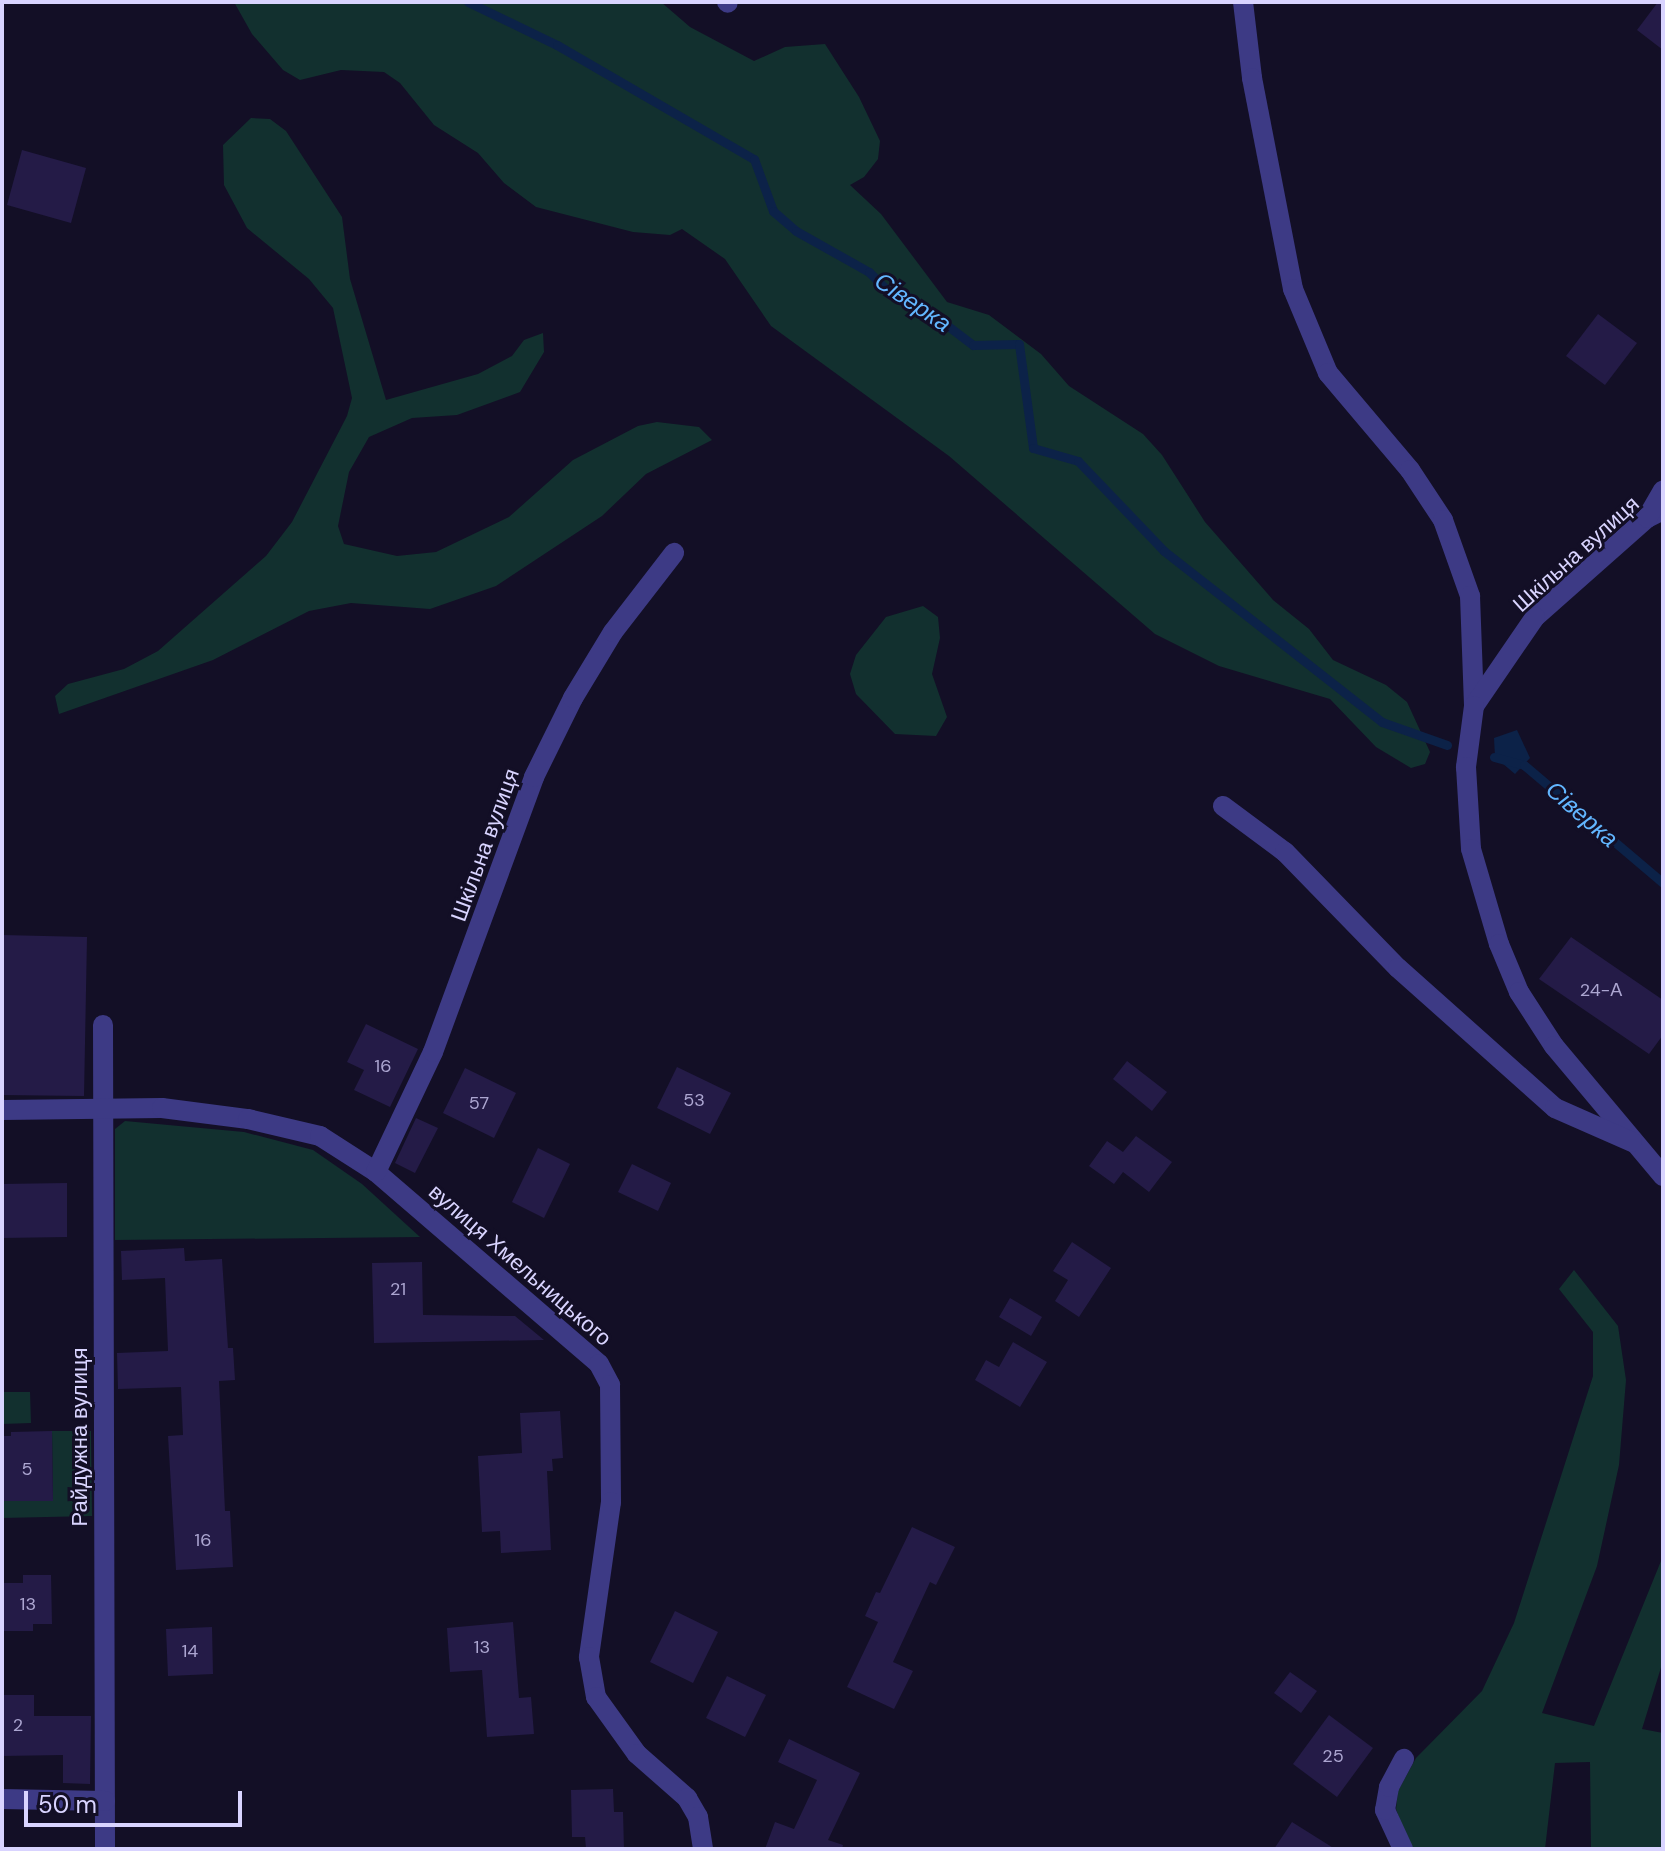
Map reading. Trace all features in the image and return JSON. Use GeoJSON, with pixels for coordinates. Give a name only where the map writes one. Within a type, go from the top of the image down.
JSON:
{"type":"FeatureCollection","features":[{"type":"Feature","properties":{"kind":"street"},"geometry":{"type":"LineString","coordinates":[[1243,2],[1252,78],[1293,289],[1328,373],[1410,470],[1443,520],[1470,596],[1474,706]]}},
{"type":"Feature","properties":{"kind":"street","name":"Шкільна вулиця"},"geometry":{"type":"LineString","coordinates":[[1663,490],[1655,514],[1535,617],[1474,706],[1466,767],[1471,849],[1499,944],[1519,992],[1554,1046],[1663,1176]]}},
{"type":"Feature","properties":{"kind":"street","name":"Шкільна вулиця"},"geometry":{"type":"LineString","coordinates":[[376,1172],[433,1052],[534,777],[573,698],[613,632],[674,553]]}},
{"type":"Feature","properties":{"kind":"street","name":"Шкільна вулиця"},"geometry":{"type":"LineString","coordinates":[[1223,806],[1285,852],[1398,968],[1555,1108],[1640,1146]]}},
{"type":"Feature","properties":{"kind":"street","name":"Райдужна вулиця"},"geometry":{"type":"LineString","coordinates":[[103,1025],[105,1849]]}},
{"type":"Feature","properties":{"kind":"street","name":"вулиця Хмельницького"},"geometry":{"type":"LineString","coordinates":[[2,1110],[162,1108],[262,1122],[320,1136],[376,1172],[599,1364],[610,1385],[611,1502],[589,1657],[596,1697],[637,1754],[687,1798],[698,1817],[703,1849]]}},
{"type":"Feature","properties":{"kind":"street"},"geometry":{"type":"LineString","coordinates":[[1403,1849],[1385,1810],[1389,1787],[1404,1759]]}},
{"type":"Feature","properties":{"kind":"street"},"geometry":{"type":"LineString","coordinates":[[2,1799],[105,1801]]}},
{"type":"Feature","properties":{"kind":"green space"},"geometry":{"type":"Polygon","coordinates":[[[234,2],[661,2],[690,27],[754,61],[785,47],[825,44],[859,97],[880,141],[878,159],[864,177],[850,185],[881,214],[947,302],[989,315],[1041,354],[1069,386],[1143,434],[1162,455],[1205,522],[1273,600],[1309,629],[1333,660],[1386,685],[1407,702],[1430,752],[1425,764],[1411,768],[1376,747],[1330,699],[1219,666],[1155,634],[949,456],[771,326],[725,259],[682,229],[670,235],[633,232],[536,207],[504,183],[478,153],[434,125],[400,83],[384,72],[341,70],[300,80],[283,70],[252,34],[234,2]]]}},
{"type":"Feature","properties":{"kind":"green space"},"geometry":{"type":"Polygon","coordinates":[[[251,118],[270,119],[286,131],[342,217],[350,279],[386,400],[478,374],[512,356],[524,340],[543,333],[544,352],[520,392],[457,415],[412,418],[369,437],[349,472],[338,526],[344,544],[397,556],[436,552],[509,517],[573,460],[638,426],[657,422],[699,427],[712,440],[646,474],[602,516],[496,586],[430,609],[351,603],[309,611],[213,660],[59,714],[55,696],[68,684],[124,669],[158,651],[266,556],[292,522],[347,416],[352,398],[333,308],[309,279],[247,228],[224,185],[223,145],[251,118]]]}},
{"type":"Feature","properties":{"kind":"green space"},"geometry":{"type":"Polygon","coordinates":[[[923,606],[938,617],[940,638],[932,674],[947,717],[936,736],[895,734],[856,694],[850,674],[856,655],[886,617],[923,606]]]}},
{"type":"Feature","properties":{"kind":"green space"},"geometry":{"type":"Polygon","coordinates":[[[125,1121],[244,1132],[313,1150],[362,1184],[420,1237],[115,1240],[115,1129],[125,1121]]]}},
{"type":"Feature","properties":{"kind":"green space"},"geometry":{"type":"Polygon","coordinates":[[[1574,1270],[1618,1326],[1626,1380],[1619,1465],[1597,1566],[1542,1713],[1594,1726],[1663,1556],[1663,1661],[1642,1729],[1663,1733],[1663,1849],[1591,1849],[1590,1762],[1555,1763],[1545,1849],[1415,1849],[1408,1843],[1396,1809],[1398,1791],[1416,1758],[1482,1691],[1514,1623],[1593,1376],[1593,1332],[1559,1289],[1574,1270]]]}},
{"type":"Feature","properties":{"kind":"green space"},"geometry":{"type":"Polygon","coordinates":[[[2,1392],[30,1392],[31,1423],[2,1424],[2,1392]]]}},
{"type":"Feature","properties":{"kind":"green space"},"geometry":{"type":"Polygon","coordinates":[[[52,1431],[91,1431],[92,1516],[2,1518],[2,1501],[53,1501],[52,1431]]]}},
{"type":"Feature","properties":{"kind":"water"},"geometry":{"type":"Polygon","coordinates":[[[1517,730],[1530,758],[1515,774],[1495,757],[1494,738],[1517,730]]]}},
{"type":"Feature","properties":{"kind":"building"},"geometry":{"type":"Polygon","coordinates":[[[1658,2],[1663,2],[1663,50],[1637,30],[1658,2]]]}},
{"type":"Feature","properties":{"kind":"building"},"geometry":{"type":"Polygon","coordinates":[[[22,150],[86,168],[71,223],[7,205],[22,150]]]}},
{"type":"Feature","properties":{"kind":"building"},"geometry":{"type":"Polygon","coordinates":[[[1598,314],[1637,343],[1605,385],[1566,356],[1598,314]]]}},
{"type":"Feature","properties":{"kind":"building"},"geometry":{"type":"Polygon","coordinates":[[[2,935],[87,937],[84,1096],[2,1095],[2,935]]]}},
{"type":"Feature","properties":{"kind":"building"},"geometry":{"type":"Polygon","coordinates":[[[1571,937],[1663,1000],[1663,1035],[1649,1054],[1539,979],[1571,937]]]}},
{"type":"Feature","properties":{"kind":"building"},"geometry":{"type":"Polygon","coordinates":[[[366,1024],[418,1049],[390,1107],[354,1090],[364,1070],[347,1062],[366,1024]]]}},
{"type":"Feature","properties":{"kind":"building"},"geometry":{"type":"Polygon","coordinates":[[[1127,1061],[1167,1092],[1152,1111],[1113,1079],[1127,1061]]]}},
{"type":"Feature","properties":{"kind":"building"},"geometry":{"type":"Polygon","coordinates":[[[677,1067],[731,1093],[710,1134],[657,1108],[677,1067]]]}},
{"type":"Feature","properties":{"kind":"building"},"geometry":{"type":"Polygon","coordinates":[[[465,1068],[516,1093],[494,1138],[443,1113],[465,1068]]]}},
{"type":"Feature","properties":{"kind":"building"},"geometry":{"type":"Polygon","coordinates":[[[416,1118],[438,1128],[415,1173],[395,1163],[416,1118]]]}},
{"type":"Feature","properties":{"kind":"building"},"geometry":{"type":"Polygon","coordinates":[[[1136,1136],[1172,1162],[1149,1192],[1123,1172],[1114,1184],[1089,1166],[1107,1141],[1123,1152],[1136,1136]]]}},
{"type":"Feature","properties":{"kind":"building"},"geometry":{"type":"Polygon","coordinates":[[[538,1148],[570,1164],[544,1218],[512,1202],[538,1148]]]}},
{"type":"Feature","properties":{"kind":"building"},"geometry":{"type":"Polygon","coordinates":[[[632,1164],[671,1183],[658,1211],[618,1192],[632,1164]]]}},
{"type":"Feature","properties":{"kind":"building"},"geometry":{"type":"Polygon","coordinates":[[[67,1183],[67,1237],[2,1238],[2,1184],[67,1183]]]}},
{"type":"Feature","properties":{"kind":"building"},"geometry":{"type":"Polygon","coordinates":[[[1072,1242],[1111,1268],[1079,1317],[1055,1301],[1068,1280],[1053,1271],[1072,1242]]]}},
{"type":"Feature","properties":{"kind":"building"},"geometry":{"type":"Polygon","coordinates":[[[184,1248],[185,1261],[222,1259],[228,1348],[233,1348],[235,1380],[219,1381],[225,1511],[230,1511],[233,1567],[176,1570],[168,1436],[183,1435],[181,1387],[118,1389],[117,1353],[168,1351],[165,1278],[122,1280],[121,1251],[184,1248]]]}},
{"type":"Feature","properties":{"kind":"building"},"geometry":{"type":"Polygon","coordinates":[[[422,1262],[423,1315],[515,1316],[544,1340],[374,1343],[372,1263],[422,1262]]]}},
{"type":"Feature","properties":{"kind":"building"},"geometry":{"type":"Polygon","coordinates":[[[1010,1298],[1042,1317],[1031,1336],[999,1317],[1010,1298]]]}},
{"type":"Feature","properties":{"kind":"building"},"geometry":{"type":"Polygon","coordinates":[[[1013,1342],[1047,1362],[1020,1407],[975,1380],[986,1360],[999,1367],[1013,1342]]]}},
{"type":"Feature","properties":{"kind":"building"},"geometry":{"type":"Polygon","coordinates":[[[560,1411],[563,1458],[552,1459],[553,1471],[547,1471],[551,1550],[501,1553],[500,1531],[482,1532],[478,1456],[522,1453],[520,1413],[560,1411]]]}},
{"type":"Feature","properties":{"kind":"building"},"geometry":{"type":"Polygon","coordinates":[[[52,1431],[53,1501],[2,1501],[2,1436],[11,1436],[11,1432],[52,1431]]]}},
{"type":"Feature","properties":{"kind":"building"},"geometry":{"type":"Polygon","coordinates":[[[912,1527],[955,1547],[936,1585],[930,1582],[893,1662],[913,1671],[894,1709],[847,1687],[878,1622],[865,1616],[876,1592],[880,1593],[912,1527]]]}},
{"type":"Feature","properties":{"kind":"building"},"geometry":{"type":"Polygon","coordinates":[[[23,1575],[51,1575],[52,1624],[33,1624],[33,1631],[4,1631],[3,1583],[23,1583],[23,1575]]]}},
{"type":"Feature","properties":{"kind":"building"},"geometry":{"type":"Polygon","coordinates":[[[675,1611],[718,1632],[693,1683],[650,1662],[675,1611]]]}},
{"type":"Feature","properties":{"kind":"building"},"geometry":{"type":"Polygon","coordinates":[[[513,1622],[519,1698],[531,1697],[534,1734],[487,1737],[482,1670],[450,1672],[447,1628],[513,1622]]]}},
{"type":"Feature","properties":{"kind":"building"},"geometry":{"type":"Polygon","coordinates":[[[212,1627],[213,1674],[168,1676],[166,1629],[212,1627]]]}},
{"type":"Feature","properties":{"kind":"building"},"geometry":{"type":"Polygon","coordinates":[[[1290,1672],[1317,1691],[1301,1713],[1274,1693],[1290,1672]]]}},
{"type":"Feature","properties":{"kind":"building"},"geometry":{"type":"Polygon","coordinates":[[[727,1676],[766,1695],[745,1737],[706,1718],[727,1676]]]}},
{"type":"Feature","properties":{"kind":"building"},"geometry":{"type":"Polygon","coordinates":[[[2,1695],[34,1695],[34,1716],[91,1716],[90,1784],[63,1783],[63,1755],[2,1756],[2,1695]]]}},
{"type":"Feature","properties":{"kind":"building"},"geometry":{"type":"Polygon","coordinates":[[[1329,1715],[1373,1748],[1337,1797],[1293,1764],[1329,1715]]]}},
{"type":"Feature","properties":{"kind":"building"},"geometry":{"type":"Polygon","coordinates":[[[789,1739],[860,1773],[828,1840],[843,1845],[842,1849],[765,1849],[775,1822],[794,1829],[817,1780],[778,1762],[789,1739]]]}},
{"type":"Feature","properties":{"kind":"building"},"geometry":{"type":"Polygon","coordinates":[[[613,1789],[614,1812],[623,1812],[624,1849],[586,1849],[585,1837],[572,1837],[571,1790],[613,1789]]]}},
{"type":"Feature","properties":{"kind":"building"},"geometry":{"type":"Polygon","coordinates":[[[1292,1822],[1335,1849],[1274,1849],[1292,1822]]]}},
{"type":"Feature","properties":{"kind":"waterway","name":"Сіверка"},"geometry":{"type":"LineString","coordinates":[[468,2],[557,45],[754,159],[773,211],[796,231],[869,272],[886,289],[911,298],[973,345],[1019,344],[1033,448],[1078,461],[1164,551],[1382,722],[1447,745]]}},
{"type":"Feature","properties":{"kind":"waterway","name":"Сіверка"},"geometry":{"type":"LineString","coordinates":[[1494,757],[1524,765],[1663,883]]}}]}
